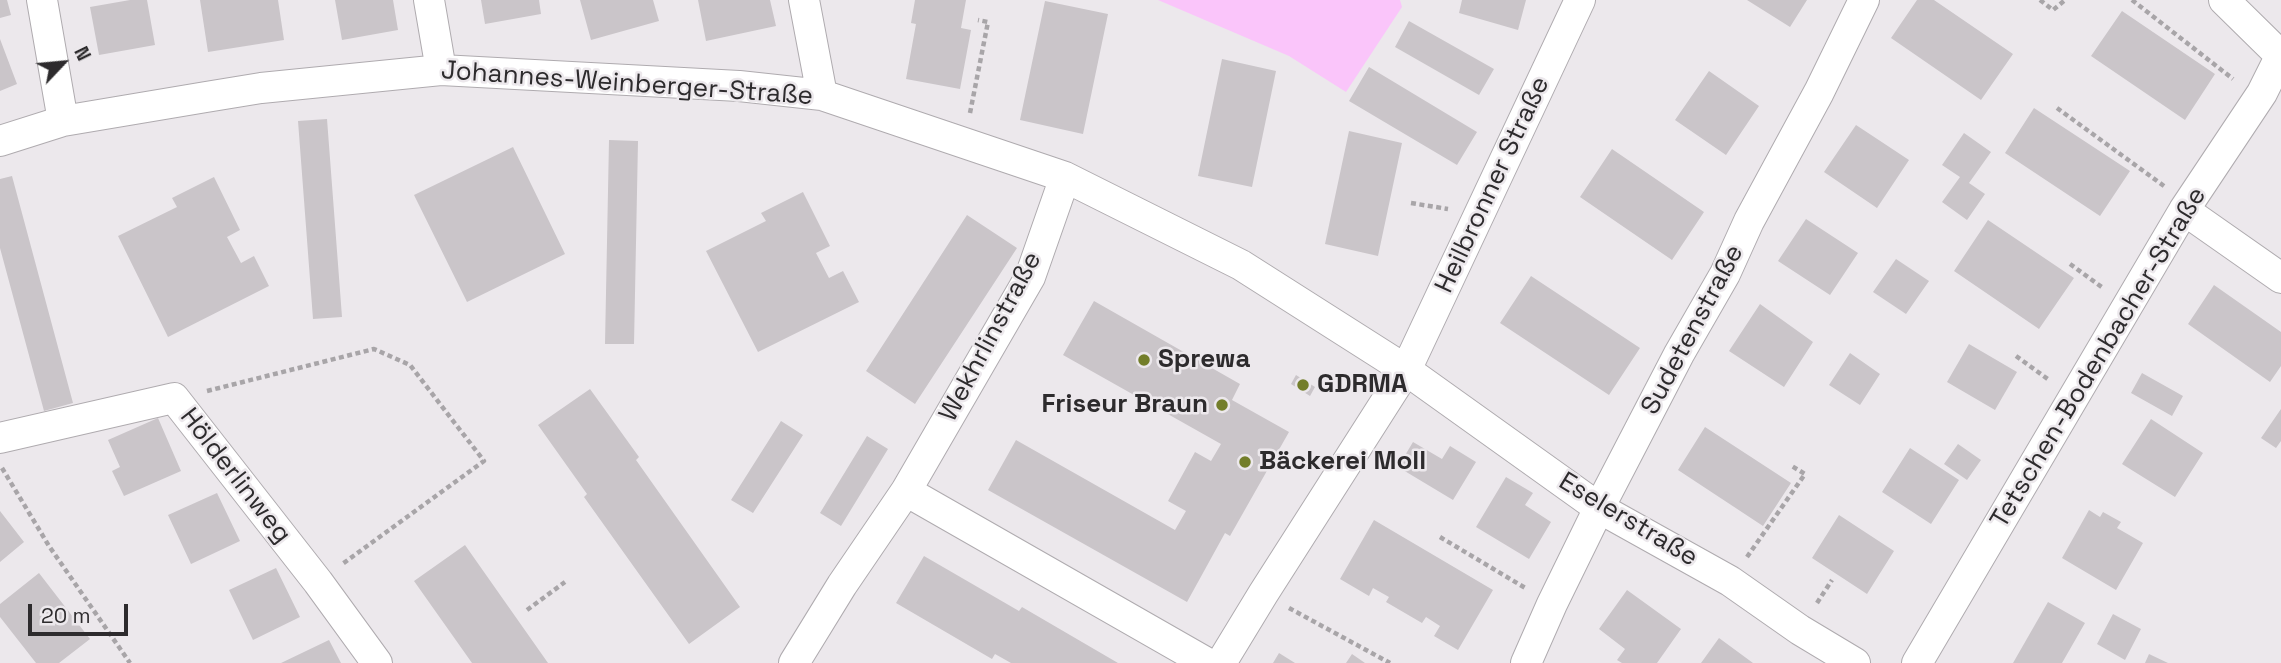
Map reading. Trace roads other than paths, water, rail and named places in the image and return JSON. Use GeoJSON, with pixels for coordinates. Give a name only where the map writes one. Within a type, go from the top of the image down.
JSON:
{"type":"FeatureCollection","features":[{"type":"Feature","properties":{"kind":"street"},"geometry":{"type":"LineString","coordinates":[[42,0],[63,121]]}},
{"type":"Feature","properties":{"kind":"street"},"geometry":{"type":"LineString","coordinates":[[429,0],[441,70]]}},
{"type":"Feature","properties":{"kind":"street"},"geometry":{"type":"LineString","coordinates":[[804,0],[822,95]]}},
{"type":"Feature","properties":{"kind":"street","name":"Heilbronner Straße"},"geometry":{"type":"LineString","coordinates":[[1221,663],[1262,594],[1406,370],[1580,0]]}},
{"type":"Feature","properties":{"kind":"street","name":"Sudetenstraße"},"geometry":{"type":"LineString","coordinates":[[1526,663],[1599,508],[1679,354],[1725,274],[1749,222],[1819,92],[1864,0]]}},
{"type":"Feature","properties":{"kind":"street"},"geometry":{"type":"LineString","coordinates":[[2224,0],[2281,55]]}},
{"type":"Feature","properties":{"kind":"street","name":"Tetschen-Bodenbacher-Straße"},"geometry":{"type":"LineString","coordinates":[[1917,663],[2186,207],[2258,98],[2281,55]]}},
{"type":"Feature","properties":{"kind":"street","name":"Johannes-Weinberger-Straße"},"geometry":{"type":"LineString","coordinates":[[0,141],[63,121],[261,89],[441,70],[739,86],[822,95],[1065,177],[1241,265],[1406,370]]}},
{"type":"Feature","properties":{"kind":"street","name":"Wekhrlinstraße"},"geometry":{"type":"LineString","coordinates":[[794,663],[842,585],[906,491],[1030,277],[1065,177]]}},
{"type":"Feature","properties":{"kind":"street"},"geometry":{"type":"LineString","coordinates":[[2186,207],[2281,278]]}},
{"type":"Feature","properties":{"kind":"street","name":"Eselerstraße"},"geometry":{"type":"LineString","coordinates":[[1406,370],[1599,508],[1730,581],[1800,630],[1855,663]]}},
{"type":"Feature","properties":{"kind":"street","name":"Hölderlinweg"},"geometry":{"type":"LineString","coordinates":[[0,438],[174,398],[318,582],[377,663]]}},
{"type":"Feature","properties":{"kind":"street"},"geometry":{"type":"LineString","coordinates":[[906,491],[1207,663]]}},
{"type":"Feature","properties":{"kind":"place","name":"Sprewa"},"geometry":{"type":"Point","coordinates":[1144,360]}},
{"type":"Feature","properties":{"kind":"place","name":"GDRMA"},"geometry":{"type":"Point","coordinates":[1303,385]}},
{"type":"Feature","properties":{"kind":"place","name":"Friseur Braun"},"geometry":{"type":"Point","coordinates":[1222,405]}},
{"type":"Feature","properties":{"kind":"place","name":"Bäckerei Moll"},"geometry":{"type":"Point","coordinates":[1245,462]}}]}
